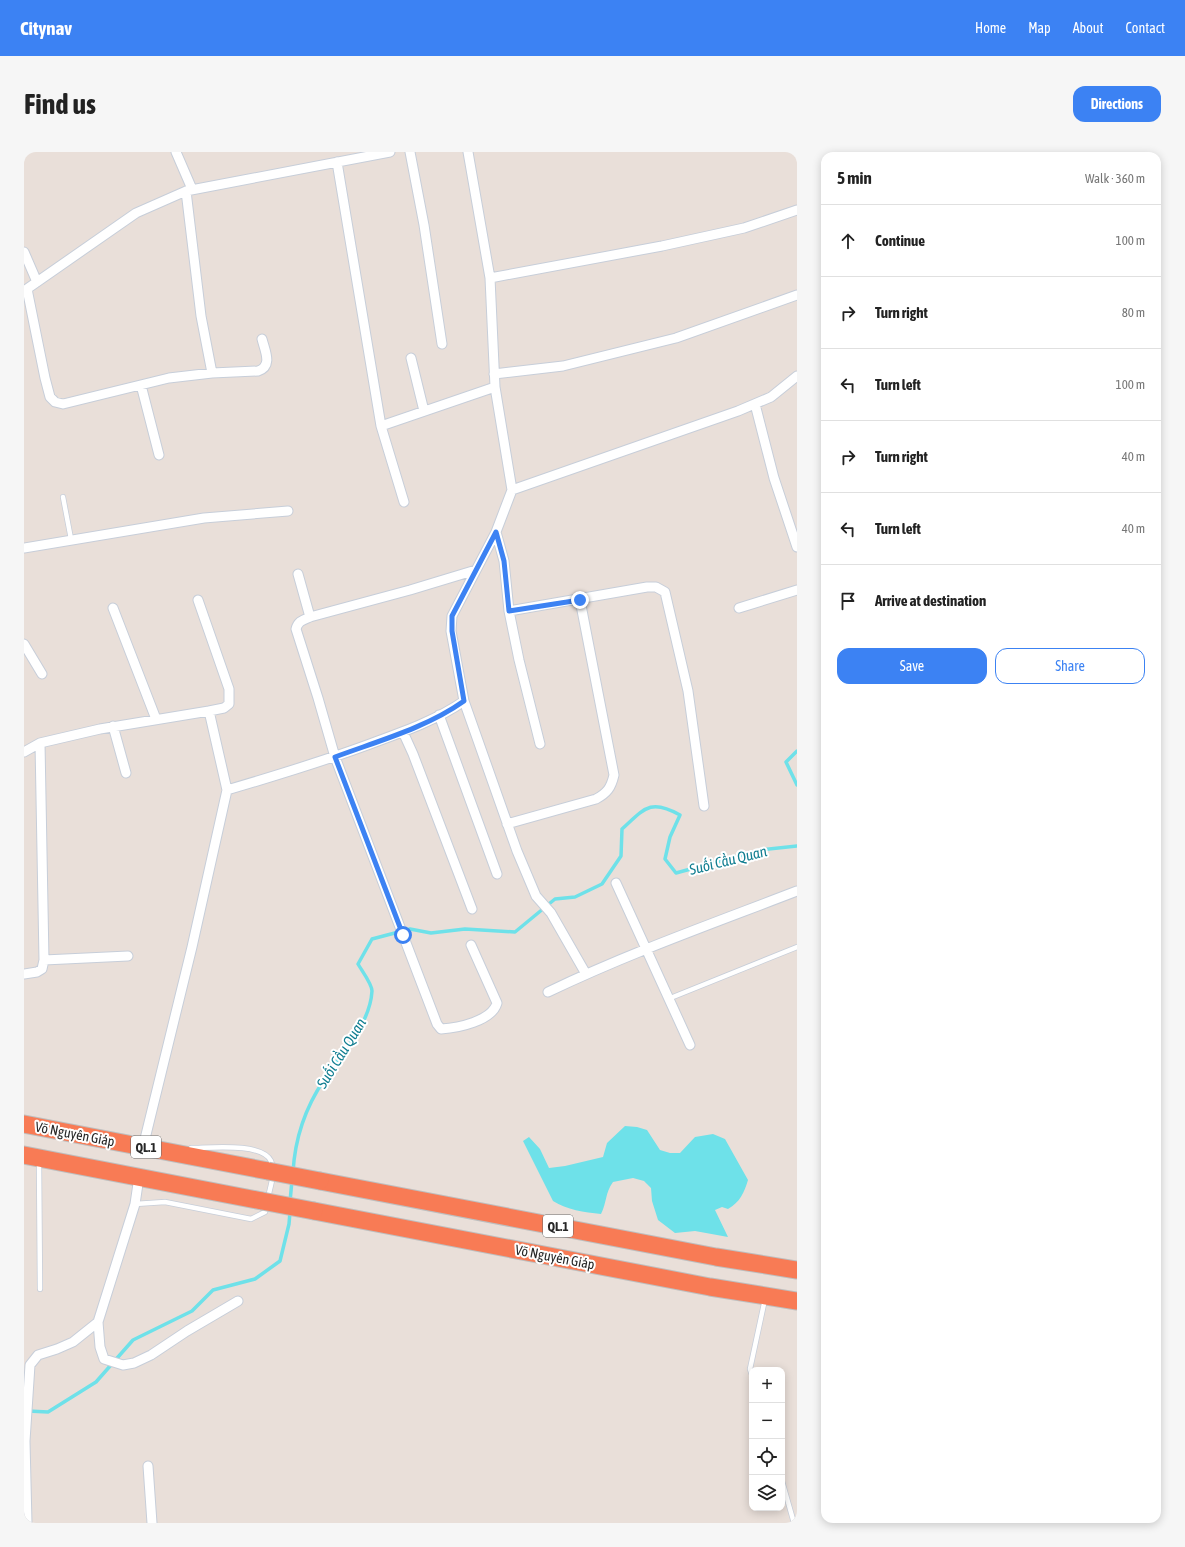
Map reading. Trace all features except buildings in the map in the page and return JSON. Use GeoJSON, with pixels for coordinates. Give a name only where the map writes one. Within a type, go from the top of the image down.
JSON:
{"type":"FeatureCollection","features":[{"type":"Feature","properties":{"kind":"highway","name":"Võ Nguyên Giáp"},"geometry":{"type":"LineString","coordinates":[[24,1124],[146,1143],[268,1171],[708,1255],[797,1270]]}},
{"type":"Feature","properties":{"kind":"highway","name":"QL.1"},"geometry":{"type":"LineString","coordinates":[[32,1157],[139,1177]]}},
{"type":"Feature","properties":{"kind":"highway","name":"Võ Nguyên Giáp"},"geometry":{"type":"LineString","coordinates":[[139,1177],[710,1287],[797,1301]]}},
{"type":"Feature","properties":{"kind":"street"},"geometry":{"type":"LineString","coordinates":[[176,152],[189,190],[201,316],[212,373]]}},
{"type":"Feature","properties":{"kind":"street"},"geometry":{"type":"LineString","coordinates":[[262,339],[267,359],[267,365],[263,369],[251,372],[212,373],[169,378],[63,404],[55,402],[50,397],[25,290],[136,214],[189,190],[337,162],[350,156],[390,152]]}},
{"type":"Feature","properties":{"kind":"street"},"geometry":{"type":"LineString","coordinates":[[410,152],[424,225],[442,344]]}},
{"type":"Feature","properties":{"kind":"street"},"geometry":{"type":"LineString","coordinates":[[468,152],[490,278],[495,387],[512,490],[496,532],[452,616],[452,631],[464,701],[507,824],[536,896],[551,913],[586,974]]}},
{"type":"Feature","properties":{"kind":"street"},"geometry":{"type":"LineString","coordinates":[[337,162],[382,426],[404,502]]}},
{"type":"Feature","properties":{"kind":"street"},"geometry":{"type":"LineString","coordinates":[[490,278],[662,246],[744,228],[797,210]]}},
{"type":"Feature","properties":{"kind":"street"},"geometry":{"type":"LineString","coordinates":[[24,252],[37,282]]}},
{"type":"Feature","properties":{"kind":"street"},"geometry":{"type":"LineString","coordinates":[[494,374],[563,366],[676,338],[797,295]]}},
{"type":"Feature","properties":{"kind":"street"},"geometry":{"type":"LineString","coordinates":[[410,358],[424,411]]}},
{"type":"Feature","properties":{"kind":"street"},"geometry":{"type":"LineString","coordinates":[[512,490],[755,404],[771,397],[797,376]]}},
{"type":"Feature","properties":{"kind":"street"},"geometry":{"type":"LineString","coordinates":[[142,385],[159,455]]}},
{"type":"Feature","properties":{"kind":"street"},"geometry":{"type":"LineString","coordinates":[[382,426],[495,387]]}},
{"type":"Feature","properties":{"kind":"street"},"geometry":{"type":"LineString","coordinates":[[755,404],[774,478],[797,547]]}},
{"type":"Feature","properties":{"kind":"street"},"geometry":{"type":"LineString","coordinates":[[24,548],[204,518],[288,511]]}},
{"type":"Feature","properties":{"kind":"street"},"geometry":{"type":"LineString","coordinates":[[496,532],[504,561],[509,611],[518,660],[540,744]]}},
{"type":"Feature","properties":{"kind":"street"},"geometry":{"type":"LineString","coordinates":[[471,945],[497,1003],[495,1011],[488,1016],[457,1028],[442,1029],[437,1024],[398,918],[335,757],[296,630],[301,621],[310,618],[476,570]]}},
{"type":"Feature","properties":{"kind":"street"},"geometry":{"type":"LineString","coordinates":[[298,574],[310,618]]}},
{"type":"Feature","properties":{"kind":"street"},"geometry":{"type":"LineString","coordinates":[[509,611],[580,600],[647,587],[656,587],[666,592],[688,691],[704,806]]}},
{"type":"Feature","properties":{"kind":"street"},"geometry":{"type":"LineString","coordinates":[[739,608],[797,590]]}},
{"type":"Feature","properties":{"kind":"street"},"geometry":{"type":"LineString","coordinates":[[24,752],[40,743],[114,726],[224,708],[229,704],[230,696],[198,600]]}},
{"type":"Feature","properties":{"kind":"street"},"geometry":{"type":"LineString","coordinates":[[507,824],[596,798],[607,793],[612,784],[614,775],[580,600]]}},
{"type":"Feature","properties":{"kind":"street"},"geometry":{"type":"LineString","coordinates":[[113,608],[156,719]]}},
{"type":"Feature","properties":{"kind":"street"},"geometry":{"type":"LineString","coordinates":[[24,644],[42,674]]}},
{"type":"Feature","properties":{"kind":"street"},"geometry":{"type":"LineString","coordinates":[[227,790],[335,757],[403,732],[446,714],[464,701]]}},
{"type":"Feature","properties":{"kind":"street"},"geometry":{"type":"LineString","coordinates":[[146,1143],[227,790],[209,711]]}},
{"type":"Feature","properties":{"kind":"street"},"geometry":{"type":"LineString","coordinates":[[439,716],[497,874]]}},
{"type":"Feature","properties":{"kind":"street"},"geometry":{"type":"LineString","coordinates":[[114,726],[126,773]]}},
{"type":"Feature","properties":{"kind":"street"},"geometry":{"type":"LineString","coordinates":[[403,732],[413,754],[472,909]]}},
{"type":"Feature","properties":{"kind":"street"},"geometry":{"type":"LineString","coordinates":[[24,974],[37,972],[42,969],[44,960],[40,743]]}},
{"type":"Feature","properties":{"kind":"street"},"geometry":{"type":"LineString","coordinates":[[616,883],[645,950],[690,1045]]}},
{"type":"Feature","properties":{"kind":"street"},"geometry":{"type":"LineString","coordinates":[[548,992],[586,974],[645,950],[797,891]]}},
{"type":"Feature","properties":{"kind":"street"},"geometry":{"type":"LineString","coordinates":[[44,960],[128,956]]}},
{"type":"Feature","properties":{"kind":"street"},"geometry":{"type":"LineString","coordinates":[[139,1177],[135,1204],[98,1322],[100,1347],[104,1359],[123,1365],[134,1363],[151,1355],[187,1331],[238,1301]]}},
{"type":"Feature","properties":{"kind":"street"},"geometry":{"type":"LineString","coordinates":[[27,1523],[25,1487],[26,1402],[30,1365],[33,1359],[38,1355],[57,1350],[73,1342],[98,1322]]}},
{"type":"Feature","properties":{"kind":"street"},"geometry":{"type":"LineString","coordinates":[[148,1466],[152,1523]]}},
{"type":"Feature","properties":{"kind":"lane"},"geometry":{"type":"LineString","coordinates":[[63,497],[71,539]]}},
{"type":"Feature","properties":{"kind":"lane"},"geometry":{"type":"LineString","coordinates":[[668,999],[797,947]]}},
{"type":"Feature","properties":{"kind":"lane"},"geometry":{"type":"LineString","coordinates":[[135,1204],[165,1202],[251,1219],[265,1212],[273,1172],[271,1160],[268,1157],[262,1153],[246,1148],[183,1148]]}},
{"type":"Feature","properties":{"kind":"lane"},"geometry":{"type":"LineString","coordinates":[[32,1157],[40,1289]]}},
{"type":"Feature","properties":{"kind":"lane"},"geometry":{"type":"LineString","coordinates":[[750,1367],[765,1296]]}},
{"type":"Feature","properties":{"kind":"lane"},"geometry":{"type":"LineString","coordinates":[[785,1492],[794,1523]]}},
{"type":"Feature","properties":{"kind":"water"},"geometry":{"type":"Polygon","coordinates":[[[625,1126],[647,1130],[660,1150],[670,1153],[680,1153],[695,1137],[713,1134],[725,1139],[748,1180],[743,1193],[736,1203],[728,1209],[722,1207],[715,1210],[728,1237],[695,1231],[675,1233],[658,1220],[652,1201],[651,1188],[644,1181],[633,1178],[613,1182],[601,1214],[570,1209],[553,1201],[523,1141],[529,1137],[540,1149],[549,1168],[565,1166],[603,1157],[607,1143],[625,1126]]]}},
{"type":"Feature","properties":{"kind":"waterway","name":"Suối Cầu Quan"},"geometry":{"type":"LineString","coordinates":[[797,751],[786,762],[797,785]]}},
{"type":"Feature","properties":{"kind":"waterway","name":"Suối Cầu Quan"},"geometry":{"type":"LineString","coordinates":[[293,1172],[299,1135],[311,1101],[354,1038],[366,1015],[370,1003],[372,988],[358,964],[372,939],[410,929],[431,933],[465,929],[515,932],[555,899],[575,897],[602,884],[621,856],[622,829],[642,811],[648,808],[661,807],[680,815],[670,837],[665,859],[676,873],[760,850],[797,846]]}},
{"type":"Feature","properties":{"kind":"waterway","name":"Suối Cầu Quan"},"geometry":{"type":"LineString","coordinates":[[290,1202],[292,1180]]}},
{"type":"Feature","properties":{"kind":"waterway","name":"Suối Cầu Quan"},"geometry":{"type":"LineString","coordinates":[[28,1411],[48,1412],[96,1382],[133,1340],[192,1311],[213,1290],[255,1279],[280,1261],[289,1224],[290,1212]]}},
{"type":"Feature","properties":{"kind":"route"},"geometry":{"type":"LineString","coordinates":[[403,935],[398,918],[335,757],[403,732],[446,714],[464,701],[452,631],[452,616],[496,532],[504,561],[509,611],[580,600]]}}]}
